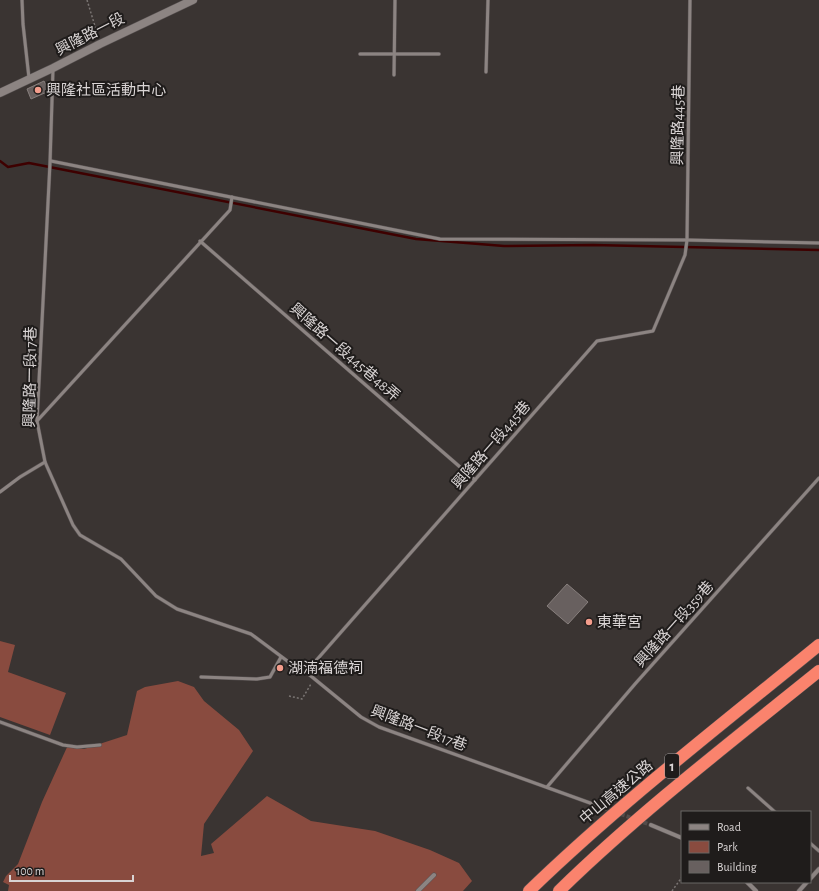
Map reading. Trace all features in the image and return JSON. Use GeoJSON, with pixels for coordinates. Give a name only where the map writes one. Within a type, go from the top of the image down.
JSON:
{"type":"FeatureCollection","features":[{"type":"Feature","properties":{"kind":"highway","name":"中山高速公路"},"geometry":{"type":"LineString","coordinates":[[529,891],[585,839],[694,747],[819,645]]}},
{"type":"Feature","properties":{"kind":"highway","name":"1"},"geometry":{"type":"LineString","coordinates":[[559,891],[592,859],[694,772],[819,671]]}},
{"type":"Feature","properties":{"kind":"street","name":"興隆路一段"},"geometry":{"type":"LineString","coordinates":[[0,93],[193,0]]}},
{"type":"Feature","properties":{"kind":"street"},"geometry":{"type":"LineString","coordinates":[[651,825],[681,838]]}},
{"type":"Feature","properties":{"kind":"street"},"geometry":{"type":"LineString","coordinates":[[811,878],[819,869]]}},
{"type":"Feature","properties":{"kind":"street"},"geometry":{"type":"LineString","coordinates":[[418,891],[434,875]]}},
{"type":"Feature","properties":{"kind":"street"},"geometry":{"type":"LineString","coordinates":[[747,883],[756,891]]}},
{"type":"Feature","properties":{"kind":"street"},"geometry":{"type":"LineString","coordinates":[[800,891],[807,883]]}},
{"type":"Feature","properties":{"kind":"lane"},"geometry":{"type":"LineString","coordinates":[[22,0],[29,79]]}},
{"type":"Feature","properties":{"kind":"lane"},"geometry":{"type":"LineString","coordinates":[[394,75],[395,0]]}},
{"type":"Feature","properties":{"kind":"lane"},"geometry":{"type":"LineString","coordinates":[[486,72],[488,0]]}},
{"type":"Feature","properties":{"kind":"lane","name":"興隆路445巷"},"geometry":{"type":"LineString","coordinates":[[686,250],[690,0]]}},
{"type":"Feature","properties":{"kind":"lane"},"geometry":{"type":"LineString","coordinates":[[360,54],[439,54]]}},
{"type":"Feature","properties":{"kind":"lane","name":"興隆路一段17巷"},"geometry":{"type":"LineString","coordinates":[[53,68],[50,170],[37,422],[45,462],[73,525],[80,536],[121,559],[156,596],[177,609],[251,634],[281,657],[306,672],[361,718],[379,727],[604,808]]}},
{"type":"Feature","properties":{"kind":"lane"},"geometry":{"type":"LineString","coordinates":[[50,162],[440,239],[819,243]]}},
{"type":"Feature","properties":{"kind":"lane"},"geometry":{"type":"LineString","coordinates":[[37,422],[200,241],[230,210],[232,198]]}},
{"type":"Feature","properties":{"kind":"lane","name":"興隆路一段445巷48弄"},"geometry":{"type":"LineString","coordinates":[[200,241],[475,480]]}},
{"type":"Feature","properties":{"kind":"lane","name":"興隆路一段445巷"},"geometry":{"type":"LineString","coordinates":[[306,672],[597,341],[653,331],[686,250]]}},
{"type":"Feature","properties":{"kind":"lane"},"geometry":{"type":"LineString","coordinates":[[0,492],[20,477],[45,462]]}},
{"type":"Feature","properties":{"kind":"lane","name":"興隆路一段359巷"},"geometry":{"type":"LineString","coordinates":[[547,787],[635,684],[819,478]]}},
{"type":"Feature","properties":{"kind":"lane"},"geometry":{"type":"LineString","coordinates":[[201,677],[258,679],[270,677],[281,657]]}},
{"type":"Feature","properties":{"kind":"lane"},"geometry":{"type":"LineString","coordinates":[[0,722],[63,745],[77,747],[100,745]]}},
{"type":"Feature","properties":{"kind":"lane"},"geometry":{"type":"LineString","coordinates":[[748,788],[774,811]]}},
{"type":"Feature","properties":{"kind":"lane"},"geometry":{"type":"LineString","coordinates":[[811,844],[819,851]]}},
{"type":"Feature","properties":{"kind":"path"},"geometry":{"type":"LineString","coordinates":[[87,0],[100,44]]}},
{"type":"Feature","properties":{"kind":"path"},"geometry":{"type":"LineString","coordinates":[[289,696],[302,699],[314,679]]}},
{"type":"Feature","properties":{"kind":"path"},"geometry":{"type":"LineString","coordinates":[[672,891],[681,878]]}},
{"type":"Feature","properties":{"kind":"green space"},"geometry":{"type":"Polygon","coordinates":[[[0,641],[15,645],[8,672],[66,693],[50,735],[0,717],[0,641]]]}},
{"type":"Feature","properties":{"kind":"green space"},"geometry":{"type":"Polygon","coordinates":[[[178,681],[194,687],[204,701],[239,730],[253,751],[204,824],[201,856],[214,853],[211,844],[267,796],[311,821],[375,831],[430,850],[459,863],[472,881],[463,891],[8,891],[9,885],[3,882],[6,876],[18,864],[42,802],[68,745],[84,749],[127,735],[137,691],[145,687],[178,681]]]}},
{"type":"Feature","properties":{"kind":"building","name":"興隆社區活動中心"},"geometry":{"type":"Polygon","coordinates":[[[44,81],[49,91],[31,99],[27,89],[44,81]]]}},
{"type":"Feature","properties":{"kind":"building"},"geometry":{"type":"Polygon","coordinates":[[[567,584],[588,602],[568,624],[547,606],[567,584]]]}},
{"type":"Feature","properties":{"kind":"waterway"},"geometry":{"type":"LineString","coordinates":[[0,161],[8,167],[29,163],[416,239],[504,246],[593,245],[819,250]]}},
{"type":"Feature","properties":{"kind":"tunnel"},"geometry":{"type":"LineString","coordinates":[[604,808],[651,825]]}},
{"type":"Feature","properties":{"kind":"place","name":"興隆社區活動中心"},"geometry":{"type":"Point","coordinates":[38,90]}},
{"type":"Feature","properties":{"kind":"place","name":"東華宮"},"geometry":{"type":"Point","coordinates":[589,622]}},
{"type":"Feature","properties":{"kind":"place","name":"湖湳福德祠"},"geometry":{"type":"Point","coordinates":[280,668]}}]}
